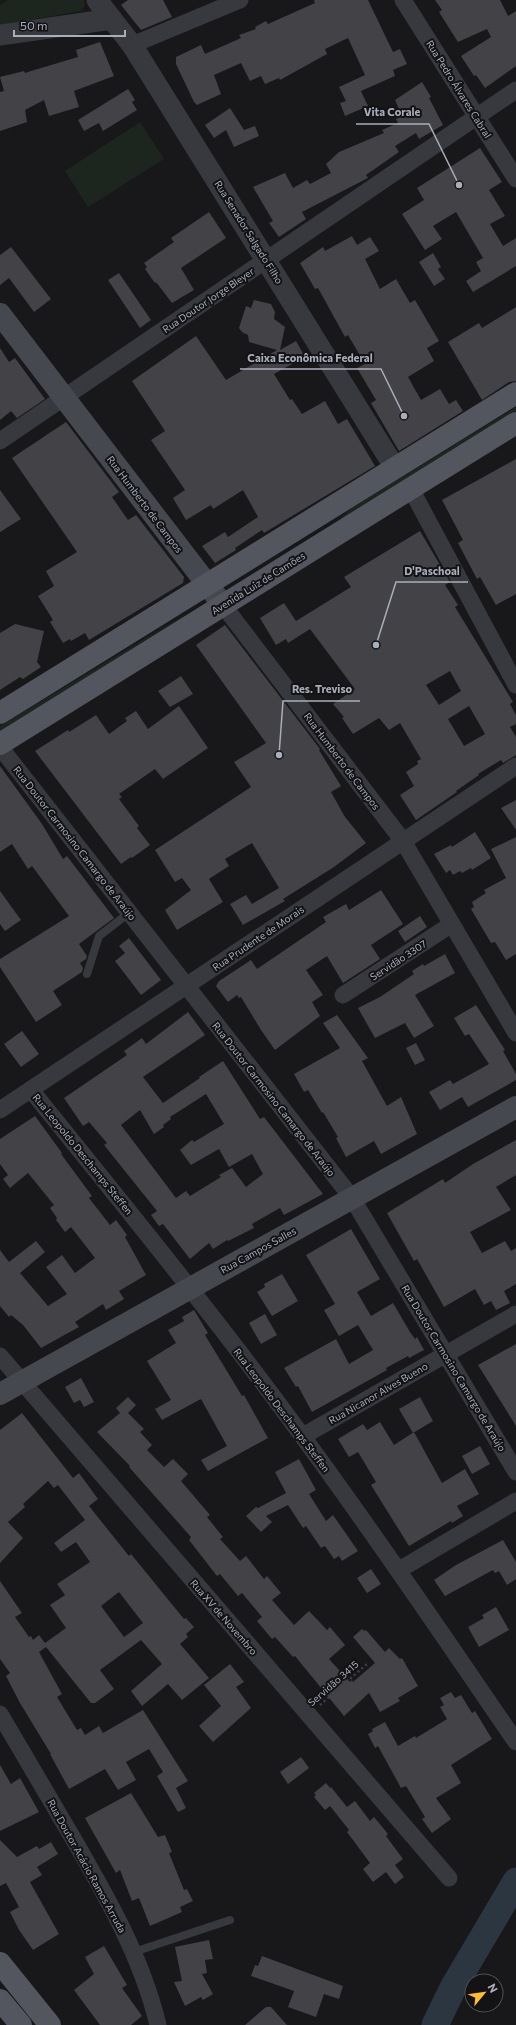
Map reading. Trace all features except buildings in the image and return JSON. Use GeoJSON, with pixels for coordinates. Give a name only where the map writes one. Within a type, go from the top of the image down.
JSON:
{"type":"FeatureCollection","features":[{"type":"Feature","properties":{"kind":"main road","name":"Rua Humberto de Campos"},"geometry":{"type":"LineString","coordinates":[[0,314],[223,605]]}},
{"type":"Feature","properties":{"kind":"main road"},"geometry":{"type":"LineString","coordinates":[[0,713],[516,392]]}},
{"type":"Feature","properties":{"kind":"main road","name":"Avenida Luiz de Camões"},"geometry":{"type":"LineString","coordinates":[[0,744],[516,423]]}},
{"type":"Feature","properties":{"kind":"main road","name":"Rua Campos Salles"},"geometry":{"type":"LineString","coordinates":[[0,1394],[516,1107]]}},
{"type":"Feature","properties":{"kind":"main road"},"geometry":{"type":"LineString","coordinates":[[0,1963],[50,2025]]}},
{"type":"Feature","properties":{"kind":"main road"},"geometry":{"type":"LineString","coordinates":[[0,2000],[21,2025]]}},
{"type":"Feature","properties":{"kind":"street","name":"Rua Senador Salgado Filho"},"geometry":{"type":"LineString","coordinates":[[97,0],[132,45],[395,468]]}},
{"type":"Feature","properties":{"kind":"street"},"geometry":{"type":"LineString","coordinates":[[132,45],[240,0]]}},
{"type":"Feature","properties":{"kind":"street","name":"Rua Pedro Álvares Cabral"},"geometry":{"type":"LineString","coordinates":[[403,0],[516,179]]}},
{"type":"Feature","properties":{"kind":"street"},"geometry":{"type":"LineString","coordinates":[[0,35],[112,19]]}},
{"type":"Feature","properties":{"kind":"street","name":"Rua Doutor Jorge Bleyer"},"geometry":{"type":"LineString","coordinates":[[0,441],[516,90]]}},
{"type":"Feature","properties":{"kind":"street"},"geometry":{"type":"LineString","coordinates":[[410,489],[516,685]]}},
{"type":"Feature","properties":{"kind":"street","name":"Rua Humberto de Campos"},"geometry":{"type":"LineString","coordinates":[[223,605],[403,841],[516,1033]]}},
{"type":"Feature","properties":{"kind":"street","name":"Rua Doutor Carmosino Camargo de Araújo"},"geometry":{"type":"LineString","coordinates":[[0,747],[352,1198],[516,1472]]}},
{"type":"Feature","properties":{"kind":"street","name":"Rua Prudente de Morais"},"geometry":{"type":"LineString","coordinates":[[0,1110],[516,766]]}},
{"type":"Feature","properties":{"kind":"street","name":"Servidão 3307"},"geometry":{"type":"LineString","coordinates":[[343,995],[452,924]]}},
{"type":"Feature","properties":{"kind":"street","name":"Rua Leopoldo Deschamps Steffen"},"geometry":{"type":"LineString","coordinates":[[31,1090],[191,1288],[303,1436],[399,1570],[516,1742]]}},
{"type":"Feature","properties":{"kind":"street","name":"Rua Nicanor Alves Bueno"},"geometry":{"type":"LineString","coordinates":[[303,1436],[516,1314]]}},
{"type":"Feature","properties":{"kind":"street","name":"Rua XV de Novembro"},"geometry":{"type":"LineString","coordinates":[[0,1356],[449,1878]]}},
{"type":"Feature","properties":{"kind":"street"},"geometry":{"type":"LineString","coordinates":[[399,1570],[516,1501]]}},
{"type":"Feature","properties":{"kind":"street","name":"Rua Doutor Acácio Ramos Arruda"},"geometry":{"type":"LineString","coordinates":[[0,1714],[92,1872],[134,1952],[151,1997],[158,2025]]}},
{"type":"Feature","properties":{"kind":"lane"},"geometry":{"type":"LineString","coordinates":[[87,974],[99,936],[129,913]]}},
{"type":"Feature","properties":{"kind":"lane"},"geometry":{"type":"LineString","coordinates":[[134,1952],[230,1920]]}},
{"type":"Feature","properties":{"kind":"path","name":"Servidão 3415"},"geometry":{"type":"LineString","coordinates":[[309,1715],[367,1664]]}},
{"type":"Feature","properties":{"kind":"shaded area"},"geometry":{"type":"Polygon","coordinates":[[[8,0],[84,0],[85,5],[81,11],[0,25],[0,5],[8,0]]]}},
{"type":"Feature","properties":{"kind":"shaded area"},"geometry":{"type":"Polygon","coordinates":[[[140,122],[164,159],[88,207],[65,171],[140,122]]]}},
{"type":"Feature","properties":{"kind":"shaded area"},"geometry":{"type":"Polygon","coordinates":[[[516,407],[516,414],[337,523],[350,509],[516,407]]]}},
{"type":"Feature","properties":{"kind":"shaded area"},"geometry":{"type":"Polygon","coordinates":[[[199,606],[128,651],[107,670],[0,735],[0,726],[199,606]]]}},
{"type":"Feature","properties":{"kind":"waterway"},"geometry":{"type":"LineString","coordinates":[[435,2025],[454,1986],[516,1881]]}},
{"type":"Feature","properties":{"kind":"place","name":"Vita Corale"},"geometry":{"type":"Point","coordinates":[459,185]}},
{"type":"Feature","properties":{"kind":"place","name":"Caixa Econômica Federal"},"geometry":{"type":"Point","coordinates":[404,416]}},
{"type":"Feature","properties":{"kind":"place","name":"D'Paschoal"},"geometry":{"type":"Point","coordinates":[376,645]}},
{"type":"Feature","properties":{"kind":"place","name":"Res. Treviso"},"geometry":{"type":"Point","coordinates":[279,755]}}]}
